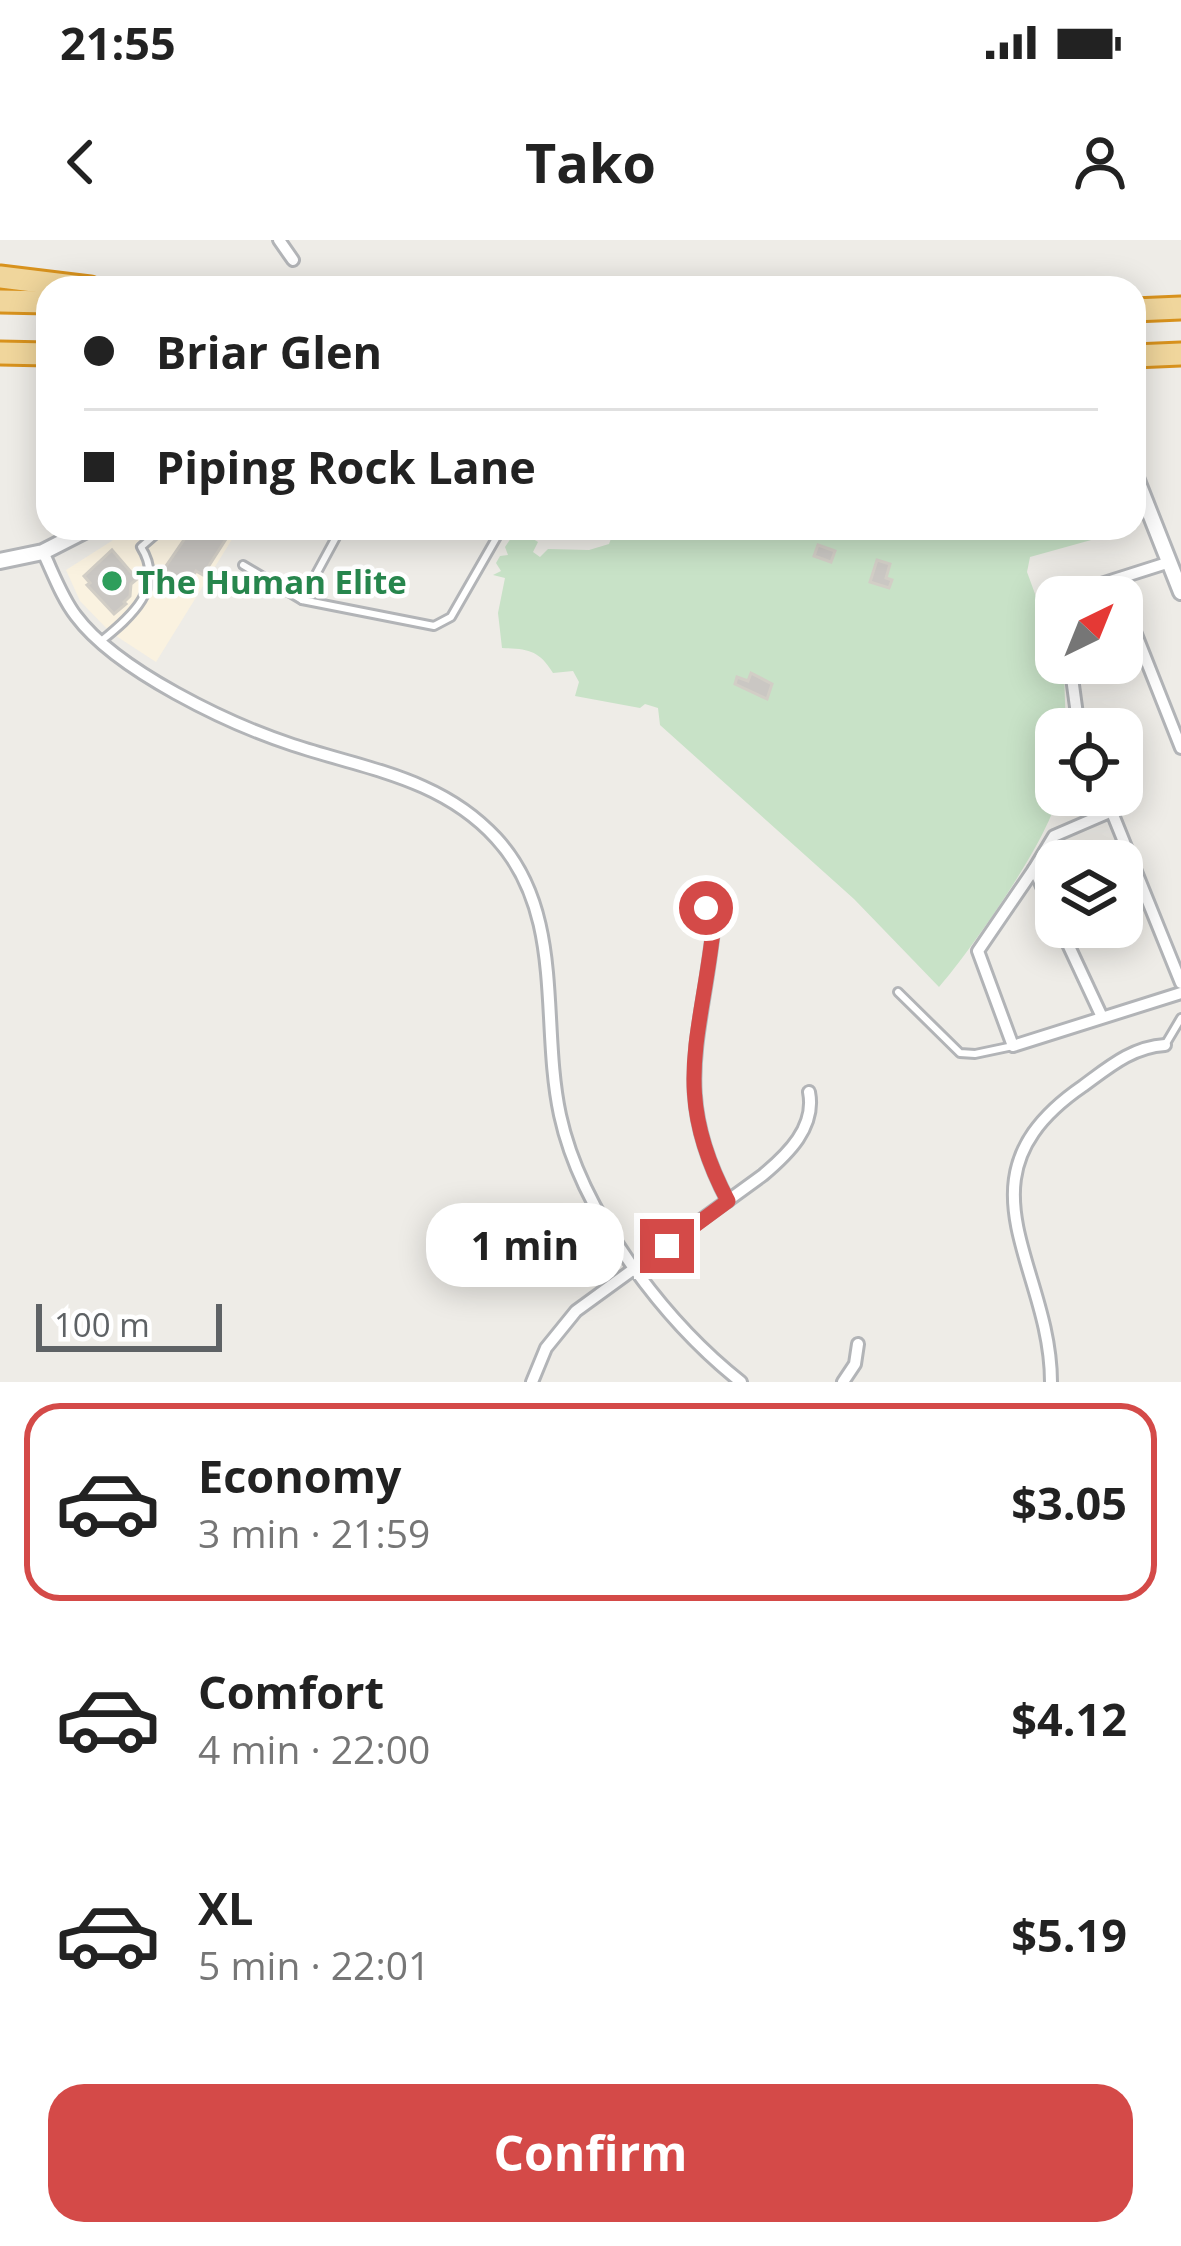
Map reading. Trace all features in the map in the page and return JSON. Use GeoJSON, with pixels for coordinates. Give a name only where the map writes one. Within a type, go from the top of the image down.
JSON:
{"type":"FeatureCollection","features":[{"type":"Feature","properties":{"kind":"highway"},"geometry":{"type":"LineString","coordinates":[[0,278],[36,282]]}},
{"type":"Feature","properties":{"kind":"highway"},"geometry":{"type":"LineString","coordinates":[[0,301],[36,302]]}},
{"type":"Feature","properties":{"kind":"highway"},"geometry":{"type":"LineString","coordinates":[[1146,309],[1181,308]]}},
{"type":"Feature","properties":{"kind":"highway"},"geometry":{"type":"LineString","coordinates":[[0,356],[36,354]]}},
{"type":"Feature","properties":{"kind":"highway"},"geometry":{"type":"LineString","coordinates":[[1146,355],[1181,354]]}},
{"type":"Feature","properties":{"kind":"street"},"geometry":{"type":"LineString","coordinates":[[279,240],[293,260]]}},
{"type":"Feature","properties":{"kind":"street"},"geometry":{"type":"LineString","coordinates":[[1146,503],[1181,592]]}},
{"type":"Feature","properties":{"kind":"street"},"geometry":{"type":"LineString","coordinates":[[0,561],[43,552],[66,540]]}},
{"type":"Feature","properties":{"kind":"street"},"geometry":{"type":"LineString","coordinates":[[43,552],[76,617],[152,678],[231,722],[428,786],[466,808],[498,840],[525,879],[544,935],[556,1095],[568,1143],[597,1209],[681,1328],[740,1382]]}},
{"type":"Feature","properties":{"kind":"street"},"geometry":{"type":"LineString","coordinates":[[1124,576],[1170,562]]}},
{"type":"Feature","properties":{"kind":"street"},"geometry":{"type":"LineString","coordinates":[[1143,651],[1181,748]]}},
{"type":"Feature","properties":{"kind":"street"},"geometry":{"type":"LineString","coordinates":[[1102,816],[1054,836],[978,951],[1013,1046],[1181,993]]}},
{"type":"Feature","properties":{"kind":"street"},"geometry":{"type":"LineString","coordinates":[[1114,816],[1181,983]]}},
{"type":"Feature","properties":{"kind":"street"},"geometry":{"type":"LineString","coordinates":[[706,908],[713,931],[691,1087],[702,1146],[728,1201]]}},
{"type":"Feature","properties":{"kind":"street"},"geometry":{"type":"LineString","coordinates":[[1070,948],[1102,1017]]}},
{"type":"Feature","properties":{"kind":"street"},"geometry":{"type":"LineString","coordinates":[[1051,1382],[1041,1310],[1014,1221],[1019,1163],[1040,1124],[1058,1104],[1136,1051],[1166,1045]]}},
{"type":"Feature","properties":{"kind":"street"},"geometry":{"type":"LineString","coordinates":[[532,1382],[546,1348],[565,1322],[774,1166],[796,1142],[809,1118],[808,1092]]}},
{"type":"Feature","properties":{"kind":"street"},"geometry":{"type":"LineString","coordinates":[[842,1382],[855,1364],[858,1344]]}},
{"type":"Feature","properties":{"kind":"lane"},"geometry":{"type":"LineString","coordinates":[[101,641],[140,604],[151,577],[141,547],[149,540]]}},
{"type":"Feature","properties":{"kind":"lane"},"geometry":{"type":"LineString","coordinates":[[302,600],[334,540]]}},
{"type":"Feature","properties":{"kind":"lane"},"geometry":{"type":"LineString","coordinates":[[244,565],[302,600],[434,626],[451,616],[495,540]]}},
{"type":"Feature","properties":{"kind":"lane"},"geometry":{"type":"LineString","coordinates":[[898,992],[960,1053],[1013,1046]]}},
{"type":"Feature","properties":{"kind":"lane"},"geometry":{"type":"LineString","coordinates":[[1166,1045],[1181,1018]]}},
{"type":"Feature","properties":{"kind":"shaded area"},"geometry":{"type":"Polygon","coordinates":[[[113,540],[232,540],[156,662],[110,632],[80,601],[66,570],[113,540]]]}},
{"type":"Feature","properties":{"kind":"green space"},"geometry":{"type":"Polygon","coordinates":[[[510,540],[535,540],[533,552],[540,557],[548,549],[589,550],[610,540],[1091,540],[1030,557],[1035,684],[1064,684],[1065,708],[1035,708],[1035,816],[1051,816],[1026,864],[939,987],[854,899],[660,725],[658,708],[575,696],[579,682],[573,671],[553,673],[532,652],[502,648],[498,613],[505,578],[493,575],[501,571],[496,563],[500,556],[508,555],[505,547],[510,540]]]}},
{"type":"Feature","properties":{"kind":"building"},"geometry":{"type":"Polygon","coordinates":[[[184,540],[225,540],[203,575],[196,571],[189,583],[164,569],[184,540]]]}},
{"type":"Feature","properties":{"kind":"building"},"geometry":{"type":"Polygon","coordinates":[[[818,545],[835,551],[831,562],[814,556],[818,545]]]}},
{"type":"Feature","properties":{"kind":"building","name":"The Human Elite"},"geometry":{"type":"Polygon","coordinates":[[[112,550],[137,579],[126,604],[114,614],[84,576],[112,550]]]}},
{"type":"Feature","properties":{"kind":"building"},"geometry":{"type":"Polygon","coordinates":[[[877,560],[890,564],[889,588],[870,582],[877,560]]]}},
{"type":"Feature","properties":{"kind":"building"},"geometry":{"type":"Polygon","coordinates":[[[751,673],[772,684],[767,699],[735,684],[737,677],[748,681],[751,673]]]}},
{"type":"Feature","properties":{"kind":"place","name":"The Human Elite"},"geometry":{"type":"Point","coordinates":[112,581]}},
{"type":"Feature","properties":{"kind":"route"},"geometry":{"type":"LineString","coordinates":[[667,1246],[728,1201],[702,1146],[691,1087],[713,931],[706,908]]}}]}
